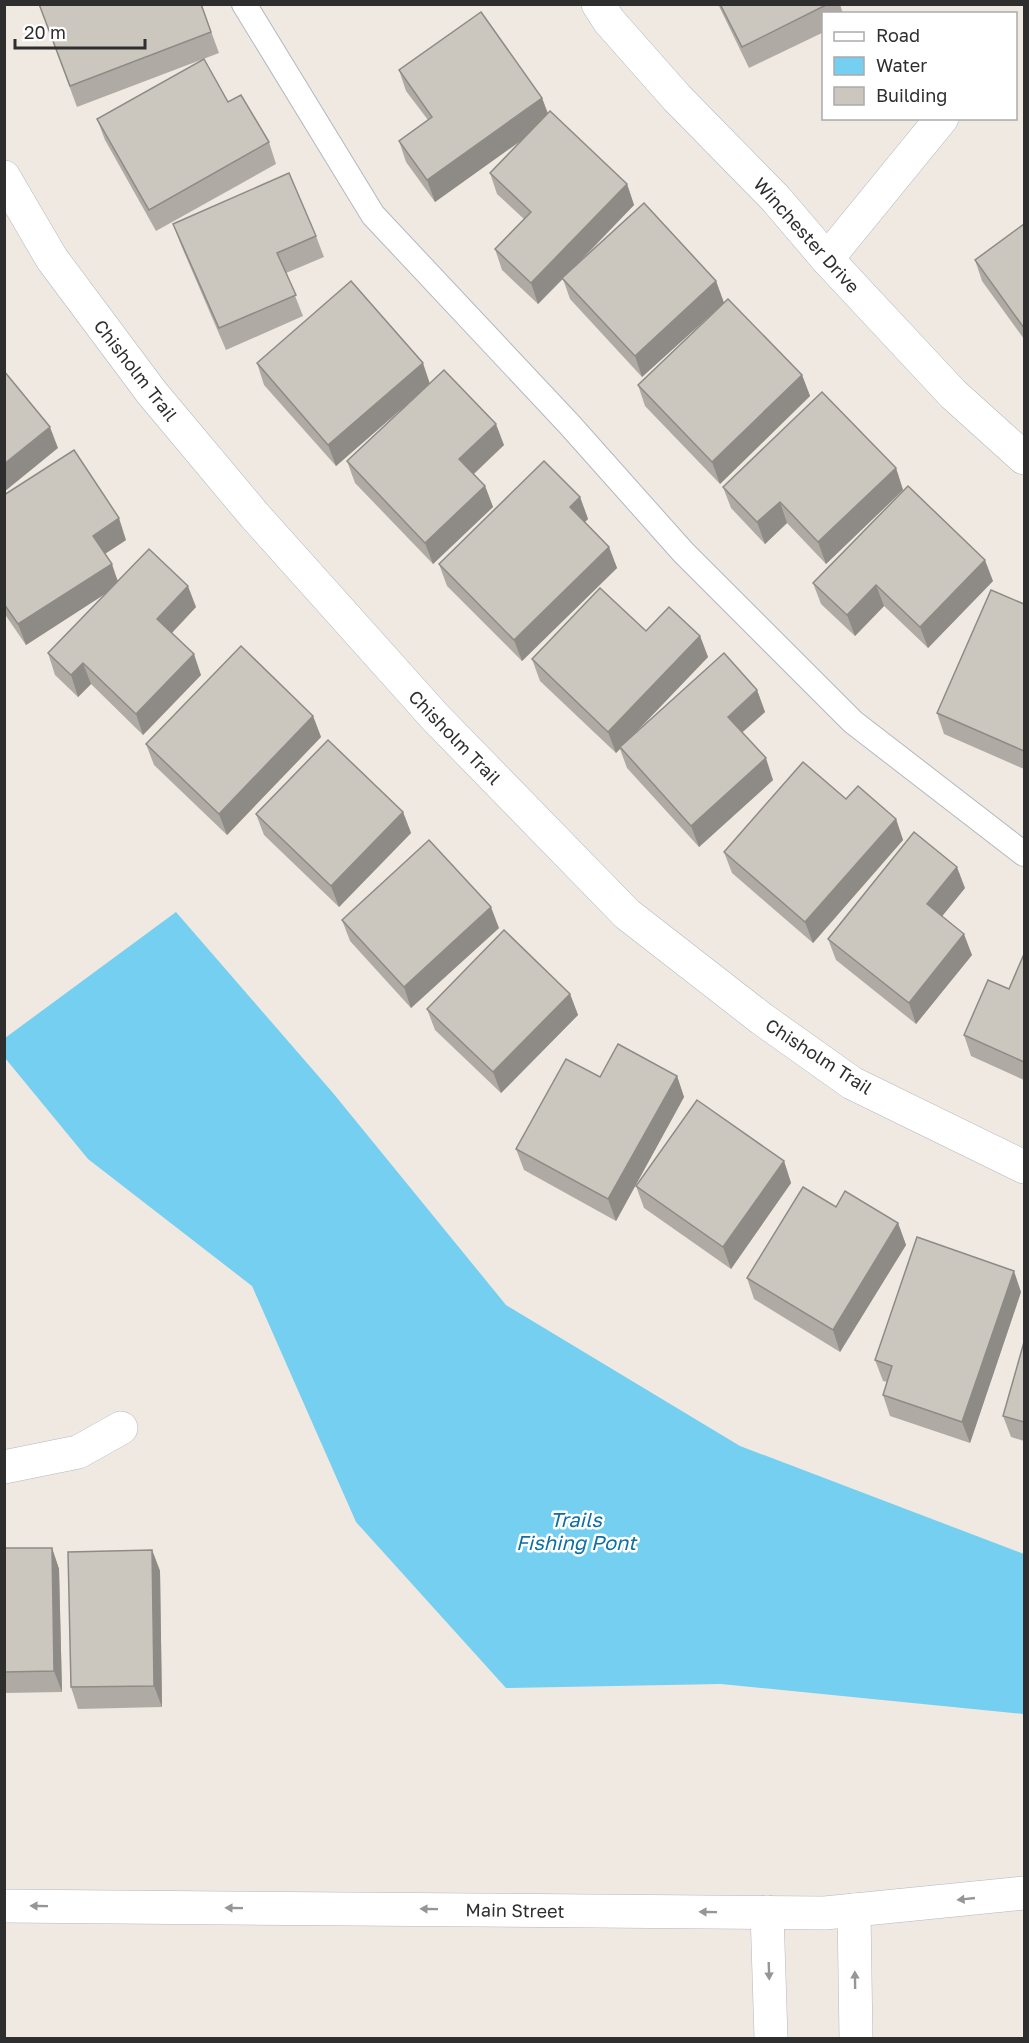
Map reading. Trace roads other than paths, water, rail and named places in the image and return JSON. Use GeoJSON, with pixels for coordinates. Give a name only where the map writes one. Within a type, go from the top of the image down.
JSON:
{"type":"FeatureCollection","features":[{"type":"Feature","properties":{"kind":"street","name":"Winchester Drive"},"geometry":{"type":"LineString","coordinates":[[598,4],[609,21],[677,98],[776,199],[827,259],[953,394],[1024,458]]}},
{"type":"Feature","properties":{"kind":"street"},"geometry":{"type":"LineString","coordinates":[[827,259],[940,120]]}},
{"type":"Feature","properties":{"kind":"street","name":"Chisholm Trail"},"geometry":{"type":"LineString","coordinates":[[4,177],[59,269],[152,393],[248,508],[435,717],[627,915],[762,1019],[852,1083],[1024,1167]]}},
{"type":"Feature","properties":{"kind":"street"},"geometry":{"type":"LineString","coordinates":[[4,1467],[78,1452],[121,1428]]}},
{"type":"Feature","properties":{"kind":"street","name":"Main Street"},"geometry":{"type":"LineString","coordinates":[[4,1905],[825,1913],[1024,1893]]}},
{"type":"Feature","properties":{"kind":"street"},"geometry":{"type":"LineString","coordinates":[[854,1910],[856,2038]]}},
{"type":"Feature","properties":{"kind":"street"},"geometry":{"type":"LineString","coordinates":[[767,1912],[771,2038]]}},
{"type":"Feature","properties":{"kind":"lane"},"geometry":{"type":"LineString","coordinates":[[244,4],[372,215],[569,424],[683,552],[853,722],[1024,854]]}},
{"type":"Feature","properties":{"kind":"water","name":"Trails Fishing Pont"},"geometry":{"type":"Polygon","coordinates":[[[176,912],[333,1093],[506,1305],[740,1446],[1024,1554],[1024,1714],[721,1684],[506,1688],[356,1522],[252,1286],[88,1159],[5,1058],[5,1038],[176,912]]]}}]}
